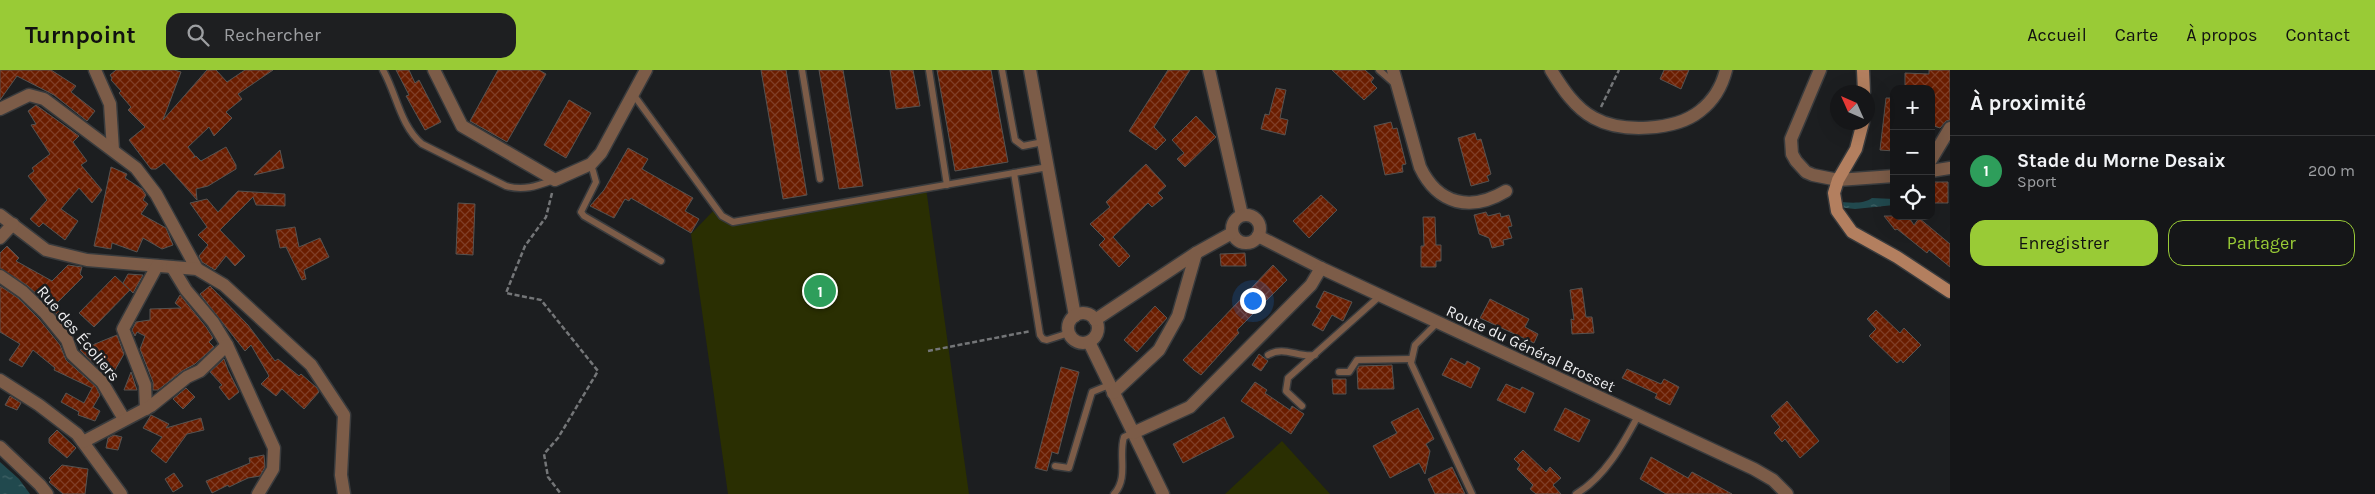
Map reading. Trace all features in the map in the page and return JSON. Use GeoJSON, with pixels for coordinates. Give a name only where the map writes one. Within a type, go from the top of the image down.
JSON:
{"type":"FeatureCollection","features":[{"type":"Feature","properties":{"kind":"main road"},"geometry":{"type":"LineString","coordinates":[[1863,70],[1864,85]]}},
{"type":"Feature","properties":{"kind":"main road"},"geometry":{"type":"LineString","coordinates":[[1862,130],[1856,149],[1838,180],[1834,193],[1837,212],[1852,232],[1897,257],[1950,292]]}},
{"type":"Feature","properties":{"kind":"street"},"geometry":{"type":"LineString","coordinates":[[95,70],[110,104],[113,150]]}},
{"type":"Feature","properties":{"kind":"street"},"geometry":{"type":"LineString","coordinates":[[434,70],[462,126],[555,180],[591,164],[601,153],[646,70]]}},
{"type":"Feature","properties":{"kind":"street"},"geometry":{"type":"LineString","coordinates":[[1030,70],[1075,316]]}},
{"type":"Feature","properties":{"kind":"street"},"geometry":{"type":"LineString","coordinates":[[1209,70],[1242,215]]}},
{"type":"Feature","properties":{"kind":"street"},"geometry":{"type":"LineString","coordinates":[[1393,70],[1420,167],[1425,178],[1435,189],[1446,197],[1467,203],[1491,200],[1506,192]]}},
{"type":"Feature","properties":{"kind":"street"},"geometry":{"type":"LineString","coordinates":[[1551,70],[1559,84],[1583,111],[1609,125],[1635,128],[1678,121],[1699,112],[1718,92],[1726,70]]}},
{"type":"Feature","properties":{"kind":"street"},"geometry":{"type":"LineString","coordinates":[[1820,70],[1791,140],[1791,148],[1796,161],[1806,172],[1838,180],[1890,176]]}},
{"type":"Feature","properties":{"kind":"street"},"geometry":{"type":"LineString","coordinates":[[0,109],[29,95],[44,99],[136,168],[156,194],[197,269]]}},
{"type":"Feature","properties":{"kind":"street"},"geometry":{"type":"LineString","coordinates":[[1935,153],[1950,128]]}},
{"type":"Feature","properties":{"kind":"street"},"geometry":{"type":"LineString","coordinates":[[1935,170],[1950,168]]}},
{"type":"Feature","properties":{"kind":"street"},"geometry":{"type":"LineString","coordinates":[[0,215],[46,250],[87,260],[197,269],[224,285],[311,365],[344,415],[342,475],[344,494]]}},
{"type":"Feature","properties":{"kind":"street"},"geometry":{"type":"LineString","coordinates":[[1095,320],[1196,254],[1232,233],[1235,220],[1242,215],[1251,216],[1258,222],[1258,236],[1252,242],[1242,242],[1232,233]]}},
{"type":"Feature","properties":{"kind":"street"},"geometry":{"type":"LineString","coordinates":[[0,238],[13,224]]}},
{"type":"Feature","properties":{"kind":"street","name":"Route du Général Brosset"},"geometry":{"type":"LineString","coordinates":[[1258,236],[1321,268],[1754,469],[1773,480],[1787,494]]}},
{"type":"Feature","properties":{"kind":"street"},"geometry":{"type":"LineString","coordinates":[[1111,389],[1159,350],[1178,316],[1196,254]]}},
{"type":"Feature","properties":{"kind":"street"},"geometry":{"type":"LineString","coordinates":[[146,409],[146,385],[123,329],[157,266]]}},
{"type":"Feature","properties":{"kind":"street"},"geometry":{"type":"LineString","coordinates":[[172,267],[186,290],[213,322],[227,345],[274,448],[273,469],[258,494]]}},
{"type":"Feature","properties":{"kind":"street"},"geometry":{"type":"LineString","coordinates":[[1133,433],[1190,407],[1311,285],[1321,268]]}},
{"type":"Feature","properties":{"kind":"street","name":"Rue des Écoliers"},"geometry":{"type":"LineString","coordinates":[[0,276],[23,292],[45,313],[67,340],[72,354],[102,382],[124,419]]}},
{"type":"Feature","properties":{"kind":"street"},"geometry":{"type":"LineString","coordinates":[[1084,313],[1095,320],[1097,324],[1096,334],[1089,342],[1075,341],[1068,333],[1069,323],[1075,316],[1084,313]]}},
{"type":"Feature","properties":{"kind":"street"},"geometry":{"type":"LineString","coordinates":[[1089,342],[1163,494]]}},
{"type":"Feature","properties":{"kind":"street"},"geometry":{"type":"LineString","coordinates":[[83,442],[146,409],[188,377],[200,371],[227,345]]}},
{"type":"Feature","properties":{"kind":"street"},"geometry":{"type":"LineString","coordinates":[[0,380],[39,404],[77,434],[121,494]]}},
{"type":"Feature","properties":{"kind":"street"},"geometry":{"type":"LineString","coordinates":[[0,447],[47,494]]}},
{"type":"Feature","properties":{"kind":"lane"},"geometry":{"type":"LineString","coordinates":[[383,70],[403,119],[413,136],[422,144],[506,186],[518,190],[533,188],[555,180]]}},
{"type":"Feature","properties":{"kind":"lane"},"geometry":{"type":"LineString","coordinates":[[802,70],[820,179]]}},
{"type":"Feature","properties":{"kind":"lane"},"geometry":{"type":"LineString","coordinates":[[929,70],[947,185]]}},
{"type":"Feature","properties":{"kind":"lane"},"geometry":{"type":"LineString","coordinates":[[1002,70],[1015,140],[1023,146],[1043,142]]}},
{"type":"Feature","properties":{"kind":"lane"},"geometry":{"type":"LineString","coordinates":[[1379,70],[1396,86]]}},
{"type":"Feature","properties":{"kind":"lane"},"geometry":{"type":"LineString","coordinates":[[633,94],[722,216],[733,222],[1048,167]]}},
{"type":"Feature","properties":{"kind":"lane"},"geometry":{"type":"LineString","coordinates":[[591,164],[596,182],[581,212],[584,216],[661,261]]}},
{"type":"Feature","properties":{"kind":"lane"},"geometry":{"type":"LineString","coordinates":[[1014,173],[1043,339],[1047,340],[1068,333]]}},
{"type":"Feature","properties":{"kind":"lane"},"geometry":{"type":"LineString","coordinates":[[1302,406],[1286,391],[1288,378],[1381,295]]}},
{"type":"Feature","properties":{"kind":"lane"},"geometry":{"type":"LineString","coordinates":[[1439,322],[1419,339],[1412,351],[1413,370],[1472,494]]}},
{"type":"Feature","properties":{"kind":"lane"},"geometry":{"type":"LineString","coordinates":[[1268,355],[1281,350],[1306,357],[1315,355]]}},
{"type":"Feature","properties":{"kind":"lane"},"geometry":{"type":"LineString","coordinates":[[1339,372],[1349,372],[1357,360],[1411,359]]}},
{"type":"Feature","properties":{"kind":"lane"},"geometry":{"type":"LineString","coordinates":[[1055,466],[1069,468],[1092,392],[1111,389]]}},
{"type":"Feature","properties":{"kind":"lane"},"geometry":{"type":"LineString","coordinates":[[1576,494],[1594,481],[1615,454],[1638,416]]}},
{"type":"Feature","properties":{"kind":"lane"},"geometry":{"type":"LineString","coordinates":[[1114,494],[1122,479],[1121,445],[1124,437],[1133,433]]}},
{"type":"Feature","properties":{"kind":"path"},"geometry":{"type":"LineString","coordinates":[[1598,113],[1619,70]]}},
{"type":"Feature","properties":{"kind":"path"},"geometry":{"type":"LineString","coordinates":[[555,180],[546,217],[525,246],[506,293],[541,300],[598,371],[558,438],[544,454],[548,477],[561,494]]}},
{"type":"Feature","properties":{"kind":"path"},"geometry":{"type":"LineString","coordinates":[[928,351],[1040,329]]}},
{"type":"Feature","properties":{"kind":"green space"},"geometry":{"type":"Polygon","coordinates":[[[926,188],[969,494],[728,494],[691,234],[716,208],[728,221],[926,188]]]}},
{"type":"Feature","properties":{"kind":"green space"},"geometry":{"type":"Polygon","coordinates":[[[1282,441],[1330,494],[1225,494],[1282,441]]]}},
{"type":"Feature","properties":{"kind":"water"},"geometry":{"type":"Polygon","coordinates":[[[1872,198],[1890,199],[1890,205],[1855,209],[1837,207],[1836,202],[1850,203],[1872,198]]]}},
{"type":"Feature","properties":{"kind":"water"},"geometry":{"type":"Polygon","coordinates":[[[0,462],[19,479],[30,494],[0,494],[0,462]]]}},
{"type":"Feature","properties":{"kind":"building"},"geometry":{"type":"Polygon","coordinates":[[[0,70],[51,70],[76,86],[71,92],[95,111],[87,121],[54,95],[17,76],[0,100],[0,70]]]}},
{"type":"Feature","properties":{"kind":"building"},"geometry":{"type":"Polygon","coordinates":[[[116,70],[174,70],[181,72],[163,120],[207,70],[216,70],[227,82],[245,70],[273,70],[238,94],[242,99],[226,112],[232,118],[214,136],[209,127],[188,147],[195,156],[193,158],[196,156],[201,161],[226,147],[236,165],[236,169],[208,186],[196,189],[197,200],[164,163],[156,169],[151,169],[129,140],[145,127],[128,110],[131,107],[111,80],[110,75],[116,70]]]}},
{"type":"Feature","properties":{"kind":"building"},"geometry":{"type":"Polygon","coordinates":[[[396,70],[409,70],[415,83],[419,80],[441,122],[425,130],[406,96],[409,95],[396,70]]]}},
{"type":"Feature","properties":{"kind":"building"},"geometry":{"type":"Polygon","coordinates":[[[498,70],[539,70],[546,74],[507,142],[470,121],[498,70]]]}},
{"type":"Feature","properties":{"kind":"building"},"geometry":{"type":"Polygon","coordinates":[[[761,70],[786,70],[807,195],[783,199],[761,70]]]}},
{"type":"Feature","properties":{"kind":"building"},"geometry":{"type":"Polygon","coordinates":[[[819,70],[843,70],[863,186],[839,189],[819,70]]]}},
{"type":"Feature","properties":{"kind":"building"},"geometry":{"type":"Polygon","coordinates":[[[890,70],[913,70],[920,106],[896,109],[890,70]]]}},
{"type":"Feature","properties":{"kind":"building"},"geometry":{"type":"Polygon","coordinates":[[[937,70],[991,70],[1008,162],[955,171],[937,70]]]}},
{"type":"Feature","properties":{"kind":"building"},"geometry":{"type":"Polygon","coordinates":[[[1168,70],[1190,70],[1154,127],[1166,140],[1156,150],[1129,131],[1168,70]]]}},
{"type":"Feature","properties":{"kind":"building"},"geometry":{"type":"Polygon","coordinates":[[[1332,70],[1365,70],[1374,78],[1371,82],[1377,88],[1364,100],[1332,70]]]}},
{"type":"Feature","properties":{"kind":"building"},"geometry":{"type":"Polygon","coordinates":[[[1664,70],[1689,70],[1681,89],[1660,79],[1664,70]]]}},
{"type":"Feature","properties":{"kind":"building"},"geometry":{"type":"Polygon","coordinates":[[[1929,70],[1950,70],[1950,120],[1946,121],[1940,128],[1935,126],[1935,85],[1905,85],[1905,73],[1929,74],[1929,70]]]}},
{"type":"Feature","properties":{"kind":"building"},"geometry":{"type":"Polygon","coordinates":[[[1276,88],[1286,90],[1280,118],[1288,120],[1285,135],[1261,129],[1265,114],[1269,115],[1276,88]]]}},
{"type":"Feature","properties":{"kind":"building"},"geometry":{"type":"Polygon","coordinates":[[[1886,98],[1890,98],[1890,151],[1880,150],[1886,98]]]}},
{"type":"Feature","properties":{"kind":"building"},"geometry":{"type":"Polygon","coordinates":[[[569,100],[591,113],[566,158],[544,145],[569,100]]]}},
{"type":"Feature","properties":{"kind":"building"},"geometry":{"type":"Polygon","coordinates":[[[36,105],[79,136],[73,142],[87,161],[81,165],[102,190],[92,203],[79,188],[61,209],[78,221],[65,240],[43,223],[39,227],[30,219],[47,200],[28,176],[34,171],[32,168],[50,154],[31,125],[36,124],[28,111],[36,105]]]}},
{"type":"Feature","properties":{"kind":"building"},"geometry":{"type":"Polygon","coordinates":[[[1196,116],[1216,137],[1185,167],[1177,159],[1184,153],[1172,140],[1196,116]]]}},
{"type":"Feature","properties":{"kind":"building"},"geometry":{"type":"Polygon","coordinates":[[[1391,122],[1393,129],[1397,128],[1406,164],[1402,165],[1403,172],[1385,175],[1374,126],[1391,122]]]}},
{"type":"Feature","properties":{"kind":"building"},"geometry":{"type":"Polygon","coordinates":[[[1475,133],[1477,140],[1481,139],[1491,174],[1487,176],[1489,181],[1471,186],[1458,138],[1475,133]]]}},
{"type":"Feature","properties":{"kind":"building"},"geometry":{"type":"Polygon","coordinates":[[[628,148],[648,159],[642,169],[693,198],[685,211],[699,219],[691,233],[631,198],[629,201],[625,199],[614,218],[590,206],[604,190],[628,148]]]}},
{"type":"Feature","properties":{"kind":"building"},"geometry":{"type":"Polygon","coordinates":[[[280,150],[284,168],[254,175],[280,150]]]}},
{"type":"Feature","properties":{"kind":"building"},"geometry":{"type":"Polygon","coordinates":[[[1146,164],[1166,186],[1158,193],[1163,198],[1152,207],[1148,203],[1113,237],[1130,256],[1119,267],[1099,245],[1105,239],[1090,224],[1110,207],[1106,202],[1146,164]]]}},
{"type":"Feature","properties":{"kind":"building"},"geometry":{"type":"Polygon","coordinates":[[[111,167],[127,174],[125,178],[142,189],[146,195],[143,200],[148,204],[141,214],[166,228],[173,245],[162,249],[143,238],[137,252],[112,243],[111,249],[94,246],[111,167]]]}},
{"type":"Feature","properties":{"kind":"building"},"geometry":{"type":"Polygon","coordinates":[[[1935,182],[1948,182],[1948,203],[1935,203],[1935,182]]]}},
{"type":"Feature","properties":{"kind":"building"},"geometry":{"type":"Polygon","coordinates":[[[238,191],[285,194],[285,206],[256,205],[253,197],[220,230],[245,256],[235,266],[226,256],[215,270],[202,262],[199,256],[208,245],[198,235],[207,227],[190,203],[207,199],[218,212],[238,191]]]}},
{"type":"Feature","properties":{"kind":"building"},"geometry":{"type":"Polygon","coordinates":[[[1321,195],[1337,210],[1309,238],[1293,221],[1321,195]]]}},
{"type":"Feature","properties":{"kind":"building"},"geometry":{"type":"Polygon","coordinates":[[[458,203],[475,204],[473,255],[456,254],[458,203]]]}},
{"type":"Feature","properties":{"kind":"building"},"geometry":{"type":"Polygon","coordinates":[[[1486,212],[1488,216],[1500,213],[1501,217],[1509,215],[1512,226],[1508,227],[1512,238],[1503,240],[1504,245],[1492,248],[1489,238],[1479,234],[1474,215],[1486,212]]]}},
{"type":"Feature","properties":{"kind":"building"},"geometry":{"type":"Polygon","coordinates":[[[1884,216],[1890,216],[1890,220],[1911,220],[1914,225],[1918,220],[1921,220],[1950,244],[1950,267],[1929,250],[1927,253],[1897,229],[1895,230],[1884,216]]]}},
{"type":"Feature","properties":{"kind":"building"},"geometry":{"type":"Polygon","coordinates":[[[1423,217],[1435,217],[1436,245],[1441,245],[1441,261],[1436,261],[1436,267],[1421,267],[1421,246],[1424,246],[1423,217]]]}},
{"type":"Feature","properties":{"kind":"building"},"geometry":{"type":"Polygon","coordinates":[[[295,227],[299,247],[320,238],[329,257],[304,270],[306,279],[302,280],[286,247],[280,248],[276,230],[295,227]]]}},
{"type":"Feature","properties":{"kind":"building"},"geometry":{"type":"Polygon","coordinates":[[[7,246],[19,258],[16,261],[52,281],[68,265],[82,267],[80,274],[83,277],[54,306],[70,322],[66,326],[51,307],[28,286],[0,268],[0,253],[7,246]]]}},
{"type":"Feature","properties":{"kind":"building"},"geometry":{"type":"Polygon","coordinates":[[[1245,253],[1246,266],[1221,266],[1220,254],[1245,253]]]}},
{"type":"Feature","properties":{"kind":"building"},"geometry":{"type":"Polygon","coordinates":[[[1273,265],[1287,280],[1237,330],[1239,333],[1201,375],[1183,360],[1273,265]]]}},
{"type":"Feature","properties":{"kind":"building"},"geometry":{"type":"Polygon","coordinates":[[[128,274],[143,275],[133,293],[123,283],[128,274]]]}},
{"type":"Feature","properties":{"kind":"building"},"geometry":{"type":"Polygon","coordinates":[[[115,276],[130,290],[94,327],[79,313],[115,276]]]}},
{"type":"Feature","properties":{"kind":"building"},"geometry":{"type":"Polygon","coordinates":[[[0,286],[18,298],[39,319],[60,345],[66,360],[96,387],[100,395],[93,407],[100,411],[95,421],[78,415],[79,412],[61,402],[66,393],[84,403],[92,388],[54,370],[55,368],[33,350],[22,367],[9,360],[20,344],[0,332],[0,286]]]}},
{"type":"Feature","properties":{"kind":"building"},"geometry":{"type":"Polygon","coordinates":[[[210,286],[248,325],[275,361],[278,359],[299,376],[301,374],[317,388],[319,392],[304,409],[282,389],[276,396],[261,384],[269,376],[251,345],[245,351],[200,294],[210,286]]]}},
{"type":"Feature","properties":{"kind":"building"},"geometry":{"type":"Polygon","coordinates":[[[1582,288],[1586,317],[1592,317],[1594,333],[1572,334],[1571,319],[1574,320],[1570,290],[1582,288]]]}},
{"type":"Feature","properties":{"kind":"building"},"geometry":{"type":"Polygon","coordinates":[[[1324,291],[1352,302],[1343,321],[1332,315],[1323,331],[1312,325],[1321,310],[1316,307],[1324,291]]]}},
{"type":"Feature","properties":{"kind":"building"},"geometry":{"type":"Polygon","coordinates":[[[180,295],[206,327],[213,338],[209,342],[214,347],[195,364],[182,371],[158,390],[153,390],[153,382],[140,349],[145,336],[137,332],[135,336],[132,330],[136,322],[150,320],[150,309],[181,308],[175,303],[180,295]]]}},
{"type":"Feature","properties":{"kind":"building"},"geometry":{"type":"Polygon","coordinates":[[[1490,299],[1529,319],[1525,327],[1538,334],[1534,343],[1480,318],[1490,299]]]}},
{"type":"Feature","properties":{"kind":"building"},"geometry":{"type":"Polygon","coordinates":[[[1155,306],[1167,318],[1137,352],[1124,340],[1155,306]]]}},
{"type":"Feature","properties":{"kind":"building"},"geometry":{"type":"Polygon","coordinates":[[[1876,310],[1900,333],[1904,328],[1921,345],[1903,363],[1901,360],[1897,363],[1869,336],[1876,329],[1867,319],[1876,310]]]}},
{"type":"Feature","properties":{"kind":"building"},"geometry":{"type":"Polygon","coordinates":[[[117,335],[124,354],[110,379],[80,350],[117,335]]]}},
{"type":"Feature","properties":{"kind":"building"},"geometry":{"type":"Polygon","coordinates":[[[1259,354],[1268,361],[1261,371],[1252,365],[1259,354]]]}},
{"type":"Feature","properties":{"kind":"building"},"geometry":{"type":"Polygon","coordinates":[[[1451,358],[1465,365],[1467,361],[1480,368],[1471,388],[1442,375],[1451,358]]]}},
{"type":"Feature","properties":{"kind":"building"},"geometry":{"type":"Polygon","coordinates":[[[224,359],[239,392],[229,400],[219,387],[222,385],[210,372],[224,359]]]}},
{"type":"Feature","properties":{"kind":"building"},"geometry":{"type":"Polygon","coordinates":[[[1392,365],[1394,389],[1358,389],[1357,369],[1359,366],[1392,365]]]}},
{"type":"Feature","properties":{"kind":"building"},"geometry":{"type":"Polygon","coordinates":[[[1061,367],[1079,372],[1058,454],[1052,452],[1047,471],[1035,468],[1061,367]]]}},
{"type":"Feature","properties":{"kind":"building"},"geometry":{"type":"Polygon","coordinates":[[[1627,369],[1661,384],[1664,379],[1679,387],[1670,405],[1655,398],[1657,394],[1622,378],[1627,369]]]}},
{"type":"Feature","properties":{"kind":"building"},"geometry":{"type":"Polygon","coordinates":[[[131,372],[137,390],[124,390],[131,372]]]}},
{"type":"Feature","properties":{"kind":"building"},"geometry":{"type":"Polygon","coordinates":[[[1332,379],[1346,379],[1346,394],[1333,394],[1332,379]]]}},
{"type":"Feature","properties":{"kind":"building"},"geometry":{"type":"Polygon","coordinates":[[[1255,382],[1267,390],[1265,393],[1290,410],[1292,406],[1304,414],[1291,434],[1241,401],[1255,382]]]}},
{"type":"Feature","properties":{"kind":"building"},"geometry":{"type":"Polygon","coordinates":[[[1506,384],[1520,390],[1522,387],[1534,393],[1525,413],[1497,400],[1506,384]]]}},
{"type":"Feature","properties":{"kind":"building"},"geometry":{"type":"Polygon","coordinates":[[[186,388],[195,397],[183,409],[173,399],[186,388]]]}},
{"type":"Feature","properties":{"kind":"building"},"geometry":{"type":"Polygon","coordinates":[[[10,396],[21,403],[17,410],[5,405],[10,396]]]}},
{"type":"Feature","properties":{"kind":"building"},"geometry":{"type":"Polygon","coordinates":[[[1787,401],[1819,441],[1800,458],[1785,439],[1782,442],[1774,433],[1780,427],[1771,416],[1787,401]]]}},
{"type":"Feature","properties":{"kind":"building"},"geometry":{"type":"Polygon","coordinates":[[[1418,408],[1434,439],[1426,444],[1430,451],[1425,474],[1419,463],[1390,478],[1373,446],[1397,433],[1391,422],[1418,408]]]}},
{"type":"Feature","properties":{"kind":"building"},"geometry":{"type":"Polygon","coordinates":[[[1565,408],[1590,420],[1579,442],[1554,430],[1565,408]]]}},
{"type":"Feature","properties":{"kind":"building"},"geometry":{"type":"Polygon","coordinates":[[[151,415],[169,424],[166,428],[201,418],[204,430],[187,434],[166,463],[151,451],[162,437],[143,428],[151,415]]]}},
{"type":"Feature","properties":{"kind":"building"},"geometry":{"type":"Polygon","coordinates":[[[1224,417],[1234,437],[1183,463],[1173,444],[1224,417]]]}},
{"type":"Feature","properties":{"kind":"building"},"geometry":{"type":"Polygon","coordinates":[[[57,430],[76,448],[67,458],[49,443],[49,438],[57,430]]]}},
{"type":"Feature","properties":{"kind":"building"},"geometry":{"type":"Polygon","coordinates":[[[114,435],[122,437],[118,450],[106,448],[108,438],[114,435]]]}},
{"type":"Feature","properties":{"kind":"building"},"geometry":{"type":"Polygon","coordinates":[[[1523,450],[1546,472],[1550,467],[1561,478],[1553,485],[1561,494],[1536,494],[1530,489],[1533,485],[1517,469],[1520,465],[1514,459],[1523,450]]]}},
{"type":"Feature","properties":{"kind":"building"},"geometry":{"type":"Polygon","coordinates":[[[264,455],[265,467],[260,476],[248,478],[229,487],[228,485],[212,493],[206,481],[250,463],[249,458],[264,455]]]}},
{"type":"Feature","properties":{"kind":"building"},"geometry":{"type":"Polygon","coordinates":[[[1651,457],[1688,478],[1692,472],[1732,494],[1666,494],[1640,479],[1651,457]]]}},
{"type":"Feature","properties":{"kind":"building"},"geometry":{"type":"Polygon","coordinates":[[[62,465],[88,469],[85,494],[63,494],[49,482],[51,480],[49,478],[62,465]]]}},
{"type":"Feature","properties":{"kind":"building"},"geometry":{"type":"Polygon","coordinates":[[[1452,467],[1465,494],[1435,494],[1428,479],[1452,467]]]}},
{"type":"Feature","properties":{"kind":"building"},"geometry":{"type":"Polygon","coordinates":[[[174,473],[183,486],[173,492],[165,479],[174,473]]]}},
{"type":"Feature","properties":{"kind":"place","name":"Stade du Morne Desaix"},"geometry":{"type":"Point","coordinates":[820,291]}}]}
